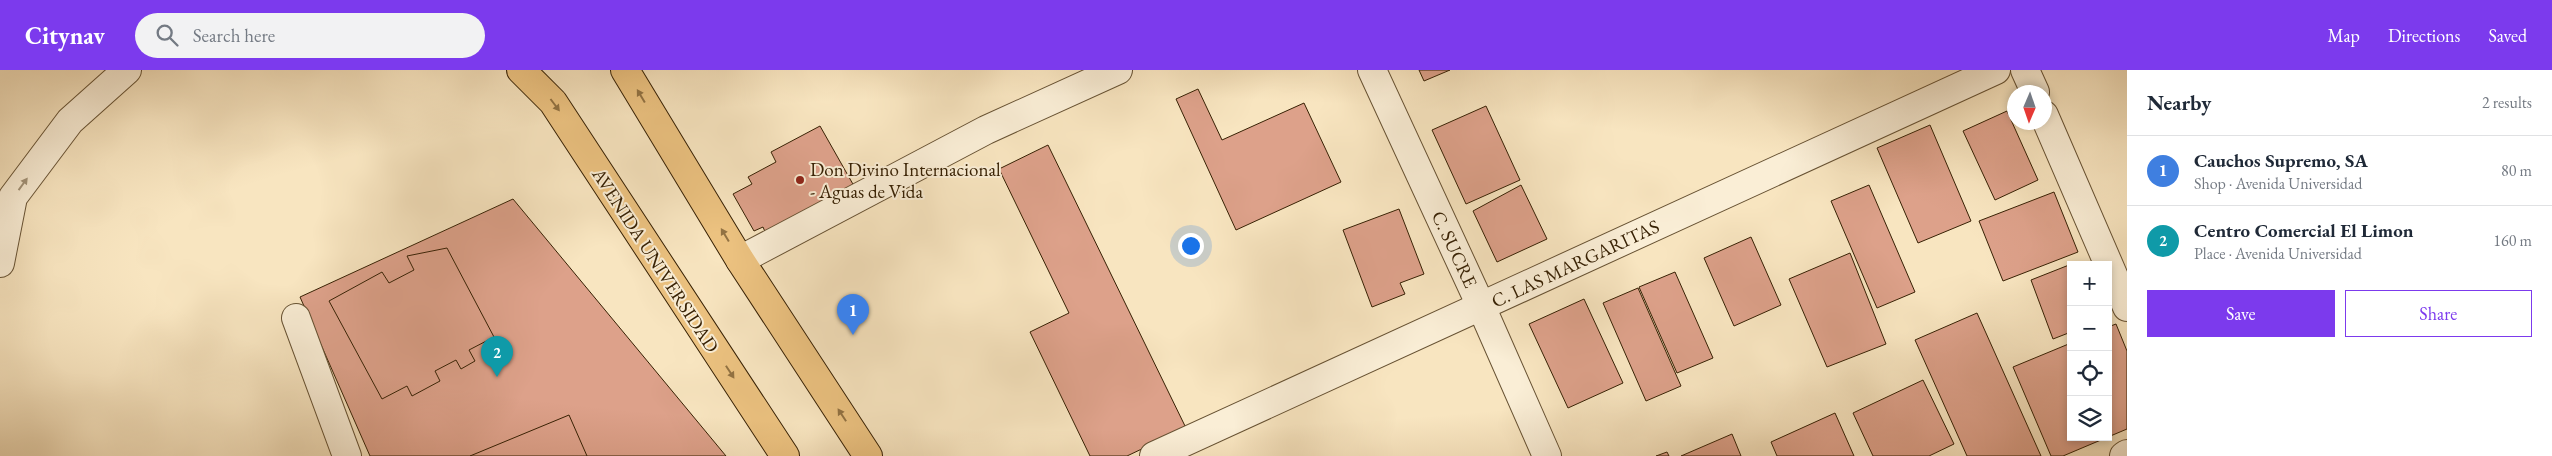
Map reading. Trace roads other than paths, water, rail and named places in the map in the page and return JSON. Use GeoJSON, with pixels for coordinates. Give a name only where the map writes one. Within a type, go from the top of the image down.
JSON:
{"type":"FeatureCollection","features":[{"type":"Feature","properties":{"kind":"main road","name":"AVENIDA UNIVERSIDAD"},"geometry":{"type":"LineString","coordinates":[[520,70],[553,102],[785,456]]}},
{"type":"Feature","properties":{"kind":"main road"},"geometry":{"type":"LineString","coordinates":[[625,70],[740,260],[868,456]]}},
{"type":"Feature","properties":{"kind":"street"},"geometry":{"type":"LineString","coordinates":[[0,263],[13,197],[70,121],[127,70]]}},
{"type":"Feature","properties":{"kind":"street"},"geometry":{"type":"LineString","coordinates":[[740,260],[986,130],[1118,70]]}},
{"type":"Feature","properties":{"kind":"street","name":"C. SUCRE"},"geometry":{"type":"LineString","coordinates":[[1372,70],[1481,306],[1547,456]]}},
{"type":"Feature","properties":{"kind":"street","name":"C. LAS MARGARITAS"},"geometry":{"type":"LineString","coordinates":[[1154,456],[1996,70]]}},
{"type":"Feature","properties":{"kind":"street"},"geometry":{"type":"LineString","coordinates":[[2025,70],[2032,85]]}},
{"type":"Feature","properties":{"kind":"street"},"geometry":{"type":"LineString","coordinates":[[2050,130],[2127,307]]}},
{"type":"Feature","properties":{"kind":"street"},"geometry":{"type":"LineString","coordinates":[[296,318],[347,456]]}},
{"type":"Feature","properties":{"kind":"place","name":"Don Divino Internacional - Aguas de Vida"},"geometry":{"type":"Point","coordinates":[800,180]}},
{"type":"Feature","properties":{"kind":"place","name":"Cauchos Supremo, SA"},"geometry":{"type":"Point","coordinates":[853,335]}},
{"type":"Feature","properties":{"kind":"place","name":"Centro Comercial El Limon"},"geometry":{"type":"Point","coordinates":[497,377]}}]}
